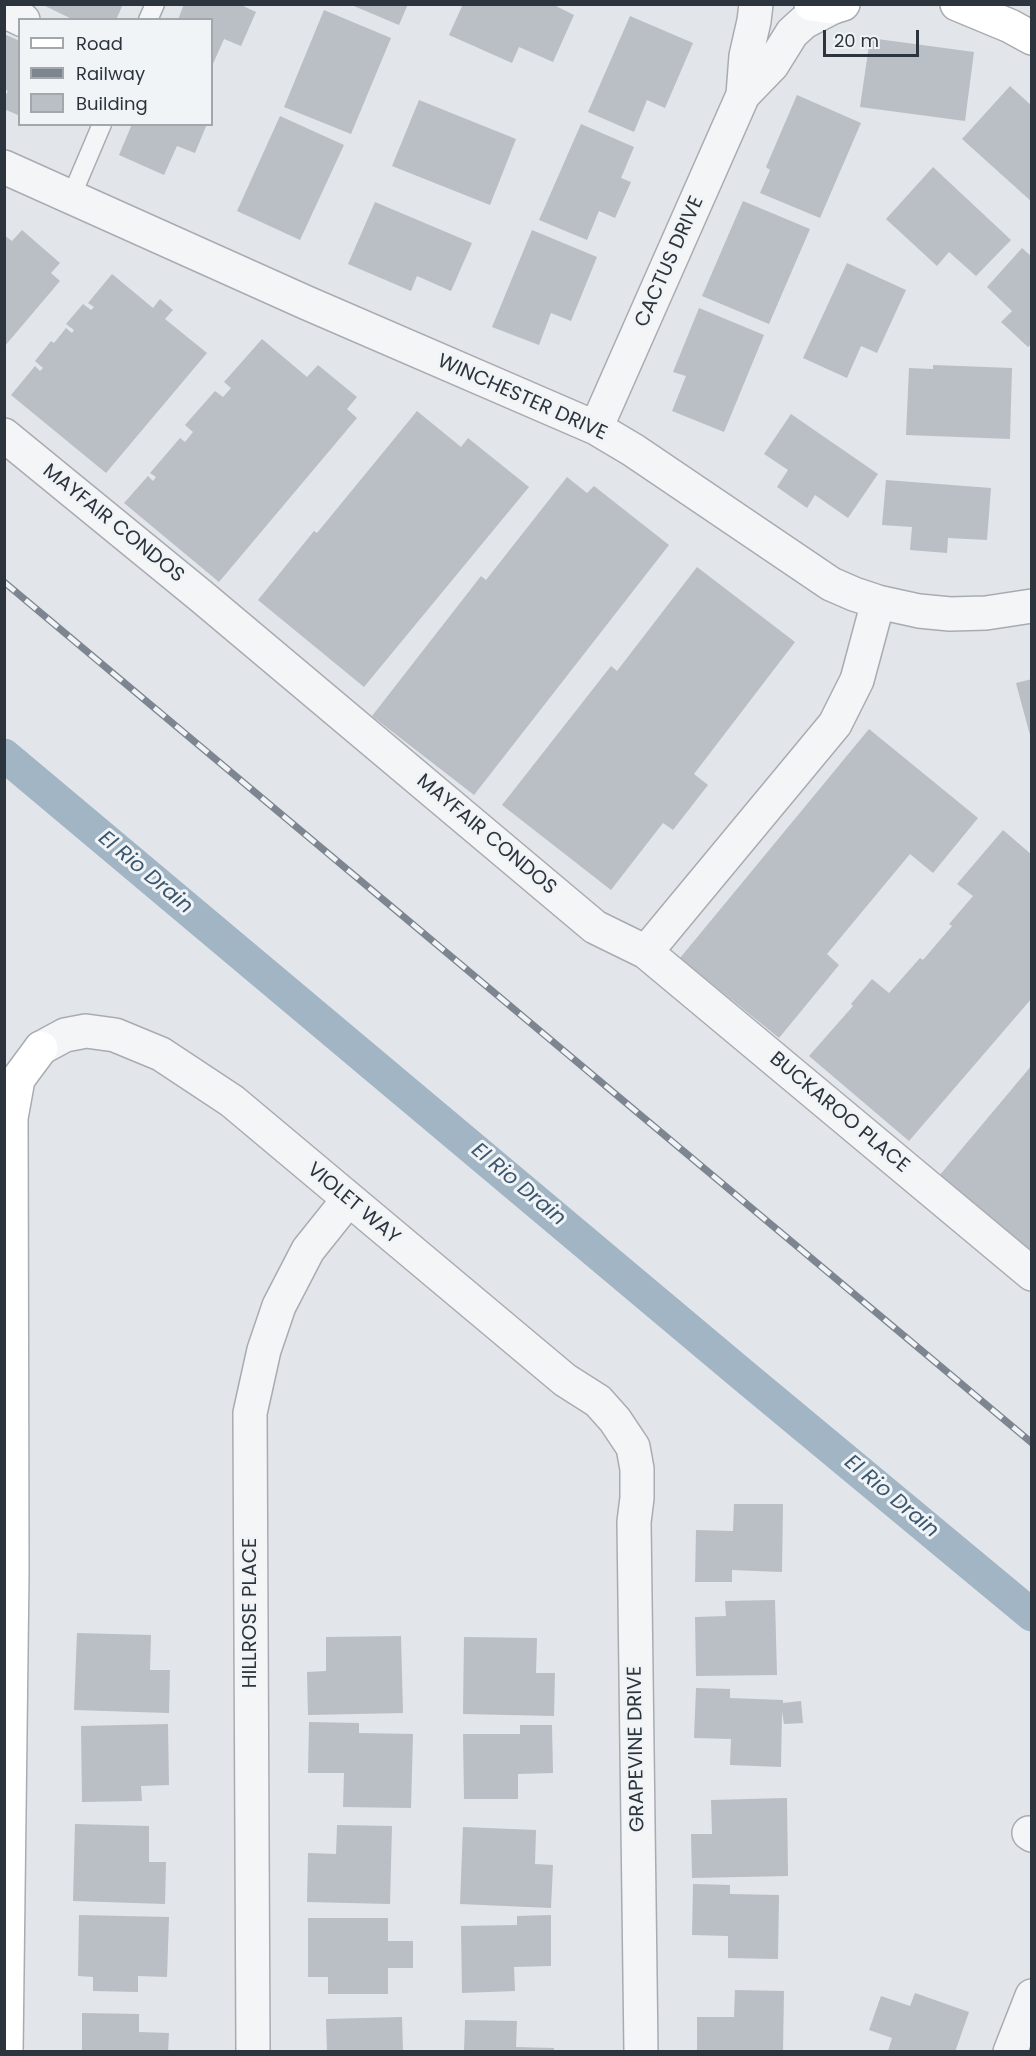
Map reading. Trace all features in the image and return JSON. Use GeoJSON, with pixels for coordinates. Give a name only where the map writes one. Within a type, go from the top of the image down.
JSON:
{"type":"FeatureCollection","features":[{"type":"Feature","properties":{"kind":"street","name":"CACTUS DRIVE"},"geometry":{"type":"LineString","coordinates":[[596,428],[743,95],[746,56],[756,4]]}},
{"type":"Feature","properties":{"kind":"street"},"geometry":{"type":"LineString","coordinates":[[957,4],[1010,26],[1032,38]]}},
{"type":"Feature","properties":{"kind":"street","name":"CACTUS DRIVE"},"geometry":{"type":"LineString","coordinates":[[743,95],[772,65],[792,33],[829,5]]}},
{"type":"Feature","properties":{"kind":"street"},"geometry":{"type":"LineString","coordinates":[[4,10],[19,18]]}},
{"type":"Feature","properties":{"kind":"street","name":"WINCHESTER DRIVE"},"geometry":{"type":"LineString","coordinates":[[4,167],[432,358],[596,428],[633,450],[831,584],[878,602],[919,611],[950,614],[986,613],[1032,606]]}},
{"type":"Feature","properties":{"kind":"street","name":"MAYFAIR CONDOS"},"geometry":{"type":"LineString","coordinates":[[4,435],[201,596],[595,927],[646,952]]}},
{"type":"Feature","properties":{"kind":"street"},"geometry":{"type":"LineString","coordinates":[[646,952],[835,724],[857,680],[878,602]]}},
{"type":"Feature","properties":{"kind":"street","name":"BUCKAROO PLACE"},"geometry":{"type":"LineString","coordinates":[[646,952],[1032,1274]]}},
{"type":"Feature","properties":{"kind":"street","name":"VIOLET WAY"},"geometry":{"type":"LineString","coordinates":[[8,1572],[11,1118],[18,1079],[41,1048],[65,1035],[86,1031],[115,1035],[161,1054],[231,1101],[565,1380],[598,1401],[615,1420],[633,1447]]}},
{"type":"Feature","properties":{"kind":"street","name":"HILLROSE PLACE"},"geometry":{"type":"LineString","coordinates":[[253,2052],[250,1413],[264,1350],[279,1306],[308,1250],[348,1200]]}},
{"type":"Feature","properties":{"kind":"street","name":"GRAPEVINE DRIVE"},"geometry":{"type":"LineString","coordinates":[[633,1447],[637,1469],[634,1522],[641,2052]]}},
{"type":"Feature","properties":{"kind":"street"},"geometry":{"type":"LineString","coordinates":[[6,2052],[8,1572]]}},
{"type":"Feature","properties":{"kind":"street"},"geometry":{"type":"LineString","coordinates":[[1010,2052],[1032,1996]]}},
{"type":"Feature","properties":{"kind":"lane"},"geometry":{"type":"LineString","coordinates":[[149,18],[155,4]]}},
{"type":"Feature","properties":{"kind":"lane"},"geometry":{"type":"LineString","coordinates":[[71,197],[101,126]]}},
{"type":"Feature","properties":{"kind":"building"},"geometry":{"type":"Polygon","coordinates":[[[41,4],[123,4],[117,18],[70,18],[41,4]]]}},
{"type":"Feature","properties":{"kind":"building"},"geometry":{"type":"Polygon","coordinates":[[[184,4],[239,4],[256,12],[241,46],[224,39],[213,64],[213,18],[179,18],[184,4]]]}},
{"type":"Feature","properties":{"kind":"building"},"geometry":{"type":"Polygon","coordinates":[[[349,4],[408,4],[399,25],[349,4]]]}},
{"type":"Feature","properties":{"kind":"building"},"geometry":{"type":"Polygon","coordinates":[[[463,4],[552,4],[574,15],[553,62],[519,47],[512,63],[449,35],[463,4]]]}},
{"type":"Feature","properties":{"kind":"building"},"geometry":{"type":"Polygon","coordinates":[[[324,10],[391,38],[351,134],[284,107],[324,10]]]}},
{"type":"Feature","properties":{"kind":"building"},"geometry":{"type":"Polygon","coordinates":[[[630,16],[693,43],[665,108],[647,100],[634,132],[588,112],[630,16]]]}},
{"type":"Feature","properties":{"kind":"building"},"geometry":{"type":"Polygon","coordinates":[[[4,34],[18,40],[18,115],[4,109],[4,98],[8,91],[4,89],[4,34]]]}},
{"type":"Feature","properties":{"kind":"building"},"geometry":{"type":"Polygon","coordinates":[[[870,38],[974,52],[965,121],[860,107],[870,38]]]}},
{"type":"Feature","properties":{"kind":"building"},"geometry":{"type":"Polygon","coordinates":[[[1010,86],[1032,106],[1032,202],[962,139],[1010,86]]]}},
{"type":"Feature","properties":{"kind":"building"},"geometry":{"type":"Polygon","coordinates":[[[797,95],[861,123],[820,218],[760,193],[770,170],[766,167],[797,95]]]}},
{"type":"Feature","properties":{"kind":"building"},"geometry":{"type":"Polygon","coordinates":[[[419,100],[516,139],[490,205],[392,166],[419,100]]]}},
{"type":"Feature","properties":{"kind":"building"},"geometry":{"type":"Polygon","coordinates":[[[280,116],[344,145],[300,240],[237,211],[280,116]]]}},
{"type":"Feature","properties":{"kind":"building"},"geometry":{"type":"Polygon","coordinates":[[[581,124],[634,147],[621,178],[631,182],[615,218],[599,211],[587,240],[539,220],[581,124]]]}},
{"type":"Feature","properties":{"kind":"building"},"geometry":{"type":"Polygon","coordinates":[[[131,126],[206,126],[195,153],[177,146],[164,175],[119,155],[131,126]]]}},
{"type":"Feature","properties":{"kind":"building"},"geometry":{"type":"Polygon","coordinates":[[[933,167],[1011,240],[976,276],[949,252],[937,266],[886,219],[933,167]]]}},
{"type":"Feature","properties":{"kind":"building"},"geometry":{"type":"Polygon","coordinates":[[[743,201],[810,229],[769,324],[702,296],[743,201]]]}},
{"type":"Feature","properties":{"kind":"building"},"geometry":{"type":"Polygon","coordinates":[[[375,202],[472,243],[451,291],[417,276],[411,291],[348,264],[375,202]]]}},
{"type":"Feature","properties":{"kind":"building"},"geometry":{"type":"Polygon","coordinates":[[[22,230],[60,263],[51,273],[60,281],[4,347],[4,235],[12,241],[22,230]]]}},
{"type":"Feature","properties":{"kind":"building"},"geometry":{"type":"Polygon","coordinates":[[[532,230],[597,257],[571,321],[551,313],[539,345],[492,327],[532,230]]]}},
{"type":"Feature","properties":{"kind":"building"},"geometry":{"type":"Polygon","coordinates":[[[1022,248],[1032,257],[1032,344],[1028,347],[1001,322],[1012,311],[987,287],[1022,248]]]}},
{"type":"Feature","properties":{"kind":"building"},"geometry":{"type":"Polygon","coordinates":[[[847,263],[906,290],[877,353],[861,346],[847,378],[803,358],[847,263]]]}},
{"type":"Feature","properties":{"kind":"building"},"geometry":{"type":"Polygon","coordinates":[[[112,274],[153,308],[160,299],[173,310],[165,319],[207,353],[106,473],[11,395],[35,366],[40,371],[43,368],[35,361],[51,341],[54,343],[66,328],[72,333],[74,330],[66,324],[83,304],[91,310],[94,307],[88,303],[112,274]]]}},
{"type":"Feature","properties":{"kind":"building"},"geometry":{"type":"Polygon","coordinates":[[[699,308],[764,335],[724,432],[672,411],[686,376],[673,372],[699,308]]]}},
{"type":"Feature","properties":{"kind":"building"},"geometry":{"type":"Polygon","coordinates":[[[262,339],[307,377],[318,365],[357,397],[347,409],[357,418],[219,582],[124,503],[148,476],[153,481],[156,477],[150,473],[180,438],[185,442],[193,432],[185,425],[215,391],[223,397],[231,388],[224,382],[262,339]]]}},
{"type":"Feature","properties":{"kind":"building"},"geometry":{"type":"Polygon","coordinates":[[[933,365],[1012,368],[1010,439],[906,435],[909,368],[933,369],[933,365]]]}},
{"type":"Feature","properties":{"kind":"building"},"geometry":{"type":"Polygon","coordinates":[[[417,411],[461,447],[468,438],[529,487],[364,687],[258,600],[314,531],[317,533],[417,411]]]}},
{"type":"Feature","properties":{"kind":"building"},"geometry":{"type":"Polygon","coordinates":[[[791,414],[878,474],[848,518],[815,495],[807,508],[777,487],[788,470],[764,454],[791,414]]]}},
{"type":"Feature","properties":{"kind":"building"},"geometry":{"type":"Polygon","coordinates":[[[567,477],[587,493],[594,486],[669,545],[474,795],[372,716],[481,576],[486,580],[567,477]]]}},
{"type":"Feature","properties":{"kind":"building"},"geometry":{"type":"Polygon","coordinates":[[[886,480],[991,488],[987,540],[948,538],[947,553],[910,550],[912,527],[882,525],[886,480]]]}},
{"type":"Feature","properties":{"kind":"building"},"geometry":{"type":"Polygon","coordinates":[[[697,567],[795,642],[694,774],[708,785],[673,830],[663,823],[611,890],[502,805],[611,666],[617,671],[697,567]]]}},
{"type":"Feature","properties":{"kind":"building"},"geometry":{"type":"Polygon","coordinates":[[[1032,679],[1032,739],[1031,739],[1016,683],[1032,679]]]}},
{"type":"Feature","properties":{"kind":"building"},"geometry":{"type":"Polygon","coordinates":[[[869,729],[978,818],[933,873],[910,854],[827,954],[839,965],[779,1038],[680,958],[869,729]]]}},
{"type":"Feature","properties":{"kind":"building"},"geometry":{"type":"Polygon","coordinates":[[[1003,830],[1032,855],[1032,998],[909,1141],[809,1056],[853,1006],[851,1004],[872,979],[889,993],[920,958],[923,960],[952,926],[949,924],[973,896],[957,884],[1003,830]]]}},
{"type":"Feature","properties":{"kind":"building"},"geometry":{"type":"Polygon","coordinates":[[[1032,1065],[1032,1253],[939,1176],[1032,1065]]]}},
{"type":"Feature","properties":{"kind":"building"},"geometry":{"type":"Polygon","coordinates":[[[734,1504],[783,1504],[782,1572],[732,1570],[732,1582],[695,1582],[696,1530],[733,1531],[734,1504]]]}},
{"type":"Feature","properties":{"kind":"building"},"geometry":{"type":"Polygon","coordinates":[[[775,1600],[777,1675],[696,1676],[695,1617],[726,1616],[725,1601],[775,1600]]]}},
{"type":"Feature","properties":{"kind":"building"},"geometry":{"type":"Polygon","coordinates":[[[77,1633],[151,1635],[150,1670],[170,1670],[169,1713],[74,1710],[77,1633]]]}},
{"type":"Feature","properties":{"kind":"building"},"geometry":{"type":"Polygon","coordinates":[[[401,1636],[403,1713],[308,1715],[307,1672],[326,1671],[326,1637],[401,1636]]]}},
{"type":"Feature","properties":{"kind":"building"},"geometry":{"type":"Polygon","coordinates":[[[464,1637],[537,1638],[536,1673],[555,1673],[554,1716],[463,1714],[464,1637]]]}},
{"type":"Feature","properties":{"kind":"building"},"geometry":{"type":"Polygon","coordinates":[[[696,1688],[730,1689],[730,1698],[783,1700],[783,1703],[801,1701],[803,1723],[784,1724],[782,1711],[781,1767],[730,1765],[731,1739],[694,1738],[696,1688]]]}},
{"type":"Feature","properties":{"kind":"building"},"geometry":{"type":"Polygon","coordinates":[[[309,1722],[359,1723],[359,1733],[413,1734],[411,1808],[343,1807],[344,1773],[308,1773],[309,1722]]]}},
{"type":"Feature","properties":{"kind":"building"},"geometry":{"type":"Polygon","coordinates":[[[168,1724],[169,1785],[141,1786],[142,1801],[82,1802],[81,1726],[168,1724]]]}},
{"type":"Feature","properties":{"kind":"building"},"geometry":{"type":"Polygon","coordinates":[[[520,1725],[552,1725],[553,1773],[518,1774],[518,1799],[464,1799],[463,1734],[520,1734],[520,1725]]]}},
{"type":"Feature","properties":{"kind":"building"},"geometry":{"type":"Polygon","coordinates":[[[787,1798],[788,1876],[692,1878],[691,1834],[712,1834],[711,1800],[787,1798]]]}},
{"type":"Feature","properties":{"kind":"building"},"geometry":{"type":"Polygon","coordinates":[[[75,1824],[149,1826],[149,1862],[166,1862],[165,1904],[73,1901],[75,1824]]]}},
{"type":"Feature","properties":{"kind":"building"},"geometry":{"type":"Polygon","coordinates":[[[337,1825],[392,1826],[390,1904],[307,1902],[308,1853],[336,1854],[337,1825]]]}},
{"type":"Feature","properties":{"kind":"building"},"geometry":{"type":"Polygon","coordinates":[[[463,1827],[536,1830],[535,1864],[553,1865],[551,1908],[460,1904],[463,1827]]]}},
{"type":"Feature","properties":{"kind":"building"},"geometry":{"type":"Polygon","coordinates":[[[693,1884],[730,1885],[730,1894],[779,1895],[778,1959],[728,1958],[728,1936],[692,1935],[693,1884]]]}},
{"type":"Feature","properties":{"kind":"building"},"geometry":{"type":"Polygon","coordinates":[[[79,1915],[169,1917],[167,1977],[138,1976],[138,1992],[93,1991],[93,1977],[78,1976],[79,1915]]]}},
{"type":"Feature","properties":{"kind":"building"},"geometry":{"type":"Polygon","coordinates":[[[551,1915],[551,1966],[514,1967],[515,1991],[462,1993],[461,1926],[517,1925],[517,1916],[551,1915]]]}},
{"type":"Feature","properties":{"kind":"building"},"geometry":{"type":"Polygon","coordinates":[[[308,1918],[388,1918],[388,1941],[413,1941],[413,1968],[388,1968],[388,1994],[328,1994],[328,1977],[308,1977],[308,1918]]]}},
{"type":"Feature","properties":{"kind":"building"},"geometry":{"type":"Polygon","coordinates":[[[735,1990],[784,1991],[783,2052],[697,2052],[697,2017],[734,2017],[735,1990]]]}},
{"type":"Feature","properties":{"kind":"building"},"geometry":{"type":"Polygon","coordinates":[[[915,1993],[969,2012],[955,2052],[890,2052],[888,2051],[892,2038],[869,2030],[881,1996],[910,2006],[915,1993]]]}},
{"type":"Feature","properties":{"kind":"building"},"geometry":{"type":"Polygon","coordinates":[[[82,2013],[139,2014],[139,2032],[169,2033],[168,2052],[82,2052],[82,2013]]]}},
{"type":"Feature","properties":{"kind":"building"},"geometry":{"type":"Polygon","coordinates":[[[402,2017],[403,2052],[327,2052],[326,2019],[402,2017]]]}},
{"type":"Feature","properties":{"kind":"building"},"geometry":{"type":"Polygon","coordinates":[[[465,2020],[517,2021],[516,2047],[554,2048],[554,2052],[464,2052],[465,2020]]]}},
{"type":"Feature","properties":{"kind":"waterway","name":"El Rio Drain"},"geometry":{"type":"LineString","coordinates":[[4,755],[1032,1615]]}},
{"type":"Feature","properties":{"kind":"railway"},"geometry":{"type":"LineString","coordinates":[[4,582],[1032,1443]]}}]}
